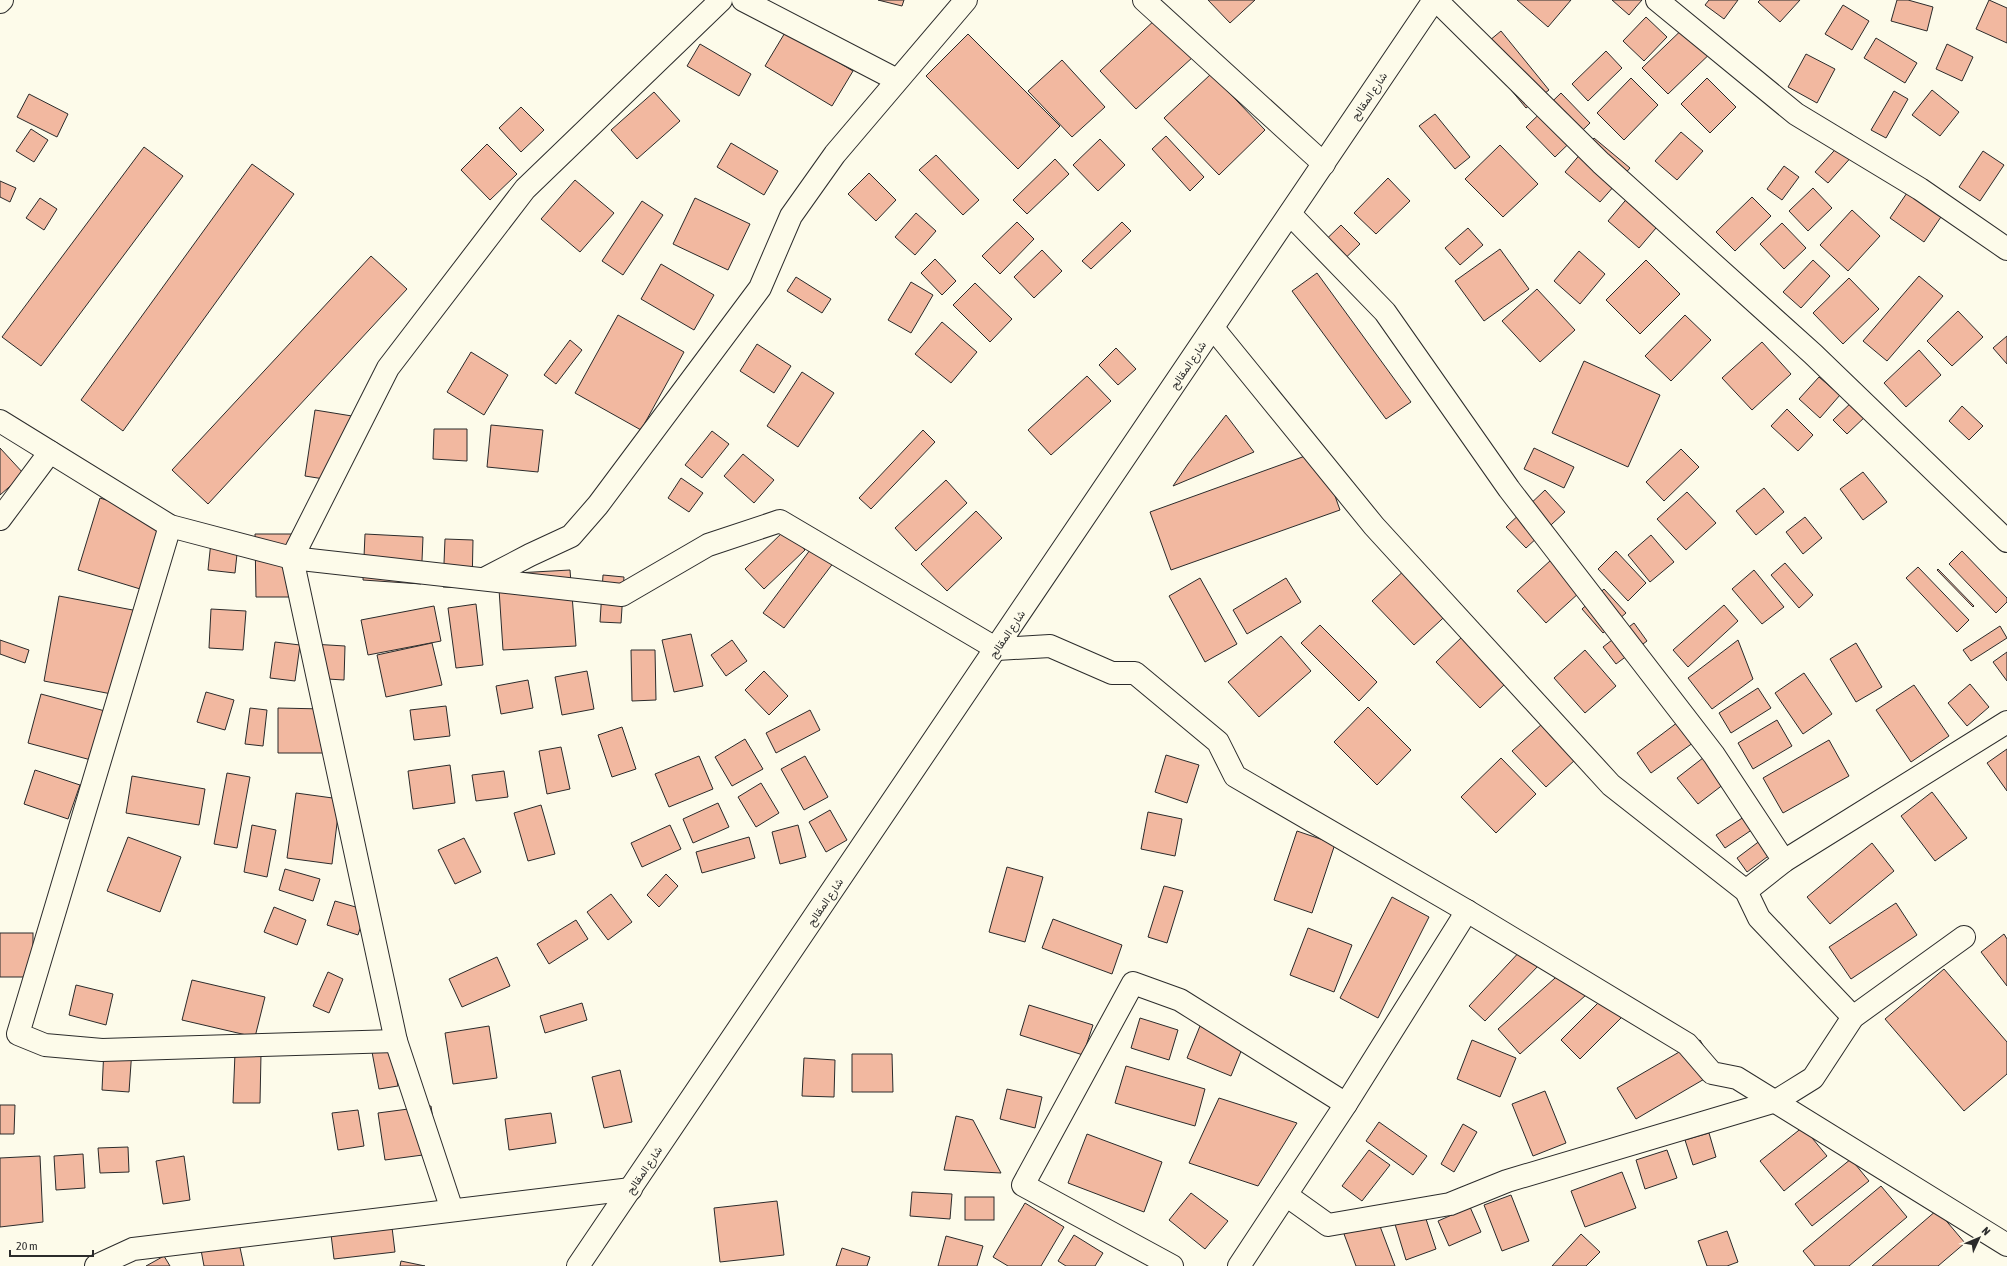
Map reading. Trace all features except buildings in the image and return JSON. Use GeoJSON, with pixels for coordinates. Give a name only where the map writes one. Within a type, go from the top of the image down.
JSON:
{"type":"FeatureCollection","features":[{"type":"Feature","properties":{"kind":"street"},"geometry":{"type":"LineString","coordinates":[[452,1210],[396,1041],[292,558],[388,368],[525,189],[721,0]]}},
{"type":"Feature","properties":{"kind":"street"},"geometry":{"type":"LineString","coordinates":[[743,0],[897,80]]}},
{"type":"Feature","properties":{"kind":"street"},"geometry":{"type":"LineString","coordinates":[[484,580],[530,555],[571,536],[598,505],[760,288],[791,216],[836,154],[966,0]]}},
{"type":"Feature","properties":{"kind":"street"},"geometry":{"type":"LineString","coordinates":[[1144,0],[1324,164]]}},
{"type":"Feature","properties":{"kind":"street"},"geometry":{"type":"LineString","coordinates":[[1435,0],[1601,163],[1814,354],[2007,541]]}},
{"type":"Feature","properties":{"kind":"street","name":"شارع المقالح"},"geometry":{"type":"LineString","coordinates":[[578,1266],[1435,0]]}},
{"type":"Feature","properties":{"kind":"street"},"geometry":{"type":"LineString","coordinates":[[1657,0],[1796,114],[1920,189],[2007,249]]}},
{"type":"Feature","properties":{"kind":"street"},"geometry":{"type":"LineString","coordinates":[[1290,214],[1385,312],[1509,488],[1714,755],[1784,861]]}},
{"type":"Feature","properties":{"kind":"street"},"geometry":{"type":"LineString","coordinates":[[1213,328],[1374,526],[1611,785],[1746,891],[1759,918],[1853,1017]]}},
{"type":"Feature","properties":{"kind":"street"},"geometry":{"type":"LineString","coordinates":[[0,421],[170,526],[292,558],[622,595],[708,545],[780,521],[997,649],[1050,646],[1112,673],[1135,673],[1218,742],[1235,776],[1467,911],[1687,1044],[1712,1073],[1737,1078],[2007,1245]]}},
{"type":"Feature","properties":{"kind":"street"},"geometry":{"type":"LineString","coordinates":[[0,520],[50,452]]}},
{"type":"Feature","properties":{"kind":"street"},"geometry":{"type":"LineString","coordinates":[[170,526],[18,1034],[44,1045],[102,1050],[396,1041]]}},
{"type":"Feature","properties":{"kind":"street"},"geometry":{"type":"LineString","coordinates":[[1746,891],[1784,861],[2007,722]]}},
{"type":"Feature","properties":{"kind":"street"},"geometry":{"type":"LineString","coordinates":[[1239,1266],[1346,1104],[1467,911]]}},
{"type":"Feature","properties":{"kind":"street"},"geometry":{"type":"LineString","coordinates":[[1286,1195],[1328,1225],[1450,1204],[1507,1181],[1776,1101],[1813,1078],[1853,1017],[1964,937]]}},
{"type":"Feature","properties":{"kind":"street"},"geometry":{"type":"LineString","coordinates":[[1172,1266],[1022,1185],[1133,983],[1180,1000],[1346,1104]]}},
{"type":"Feature","properties":{"kind":"street"},"geometry":{"type":"LineString","coordinates":[[96,1266],[133,1249],[631,1188]]}}]}
